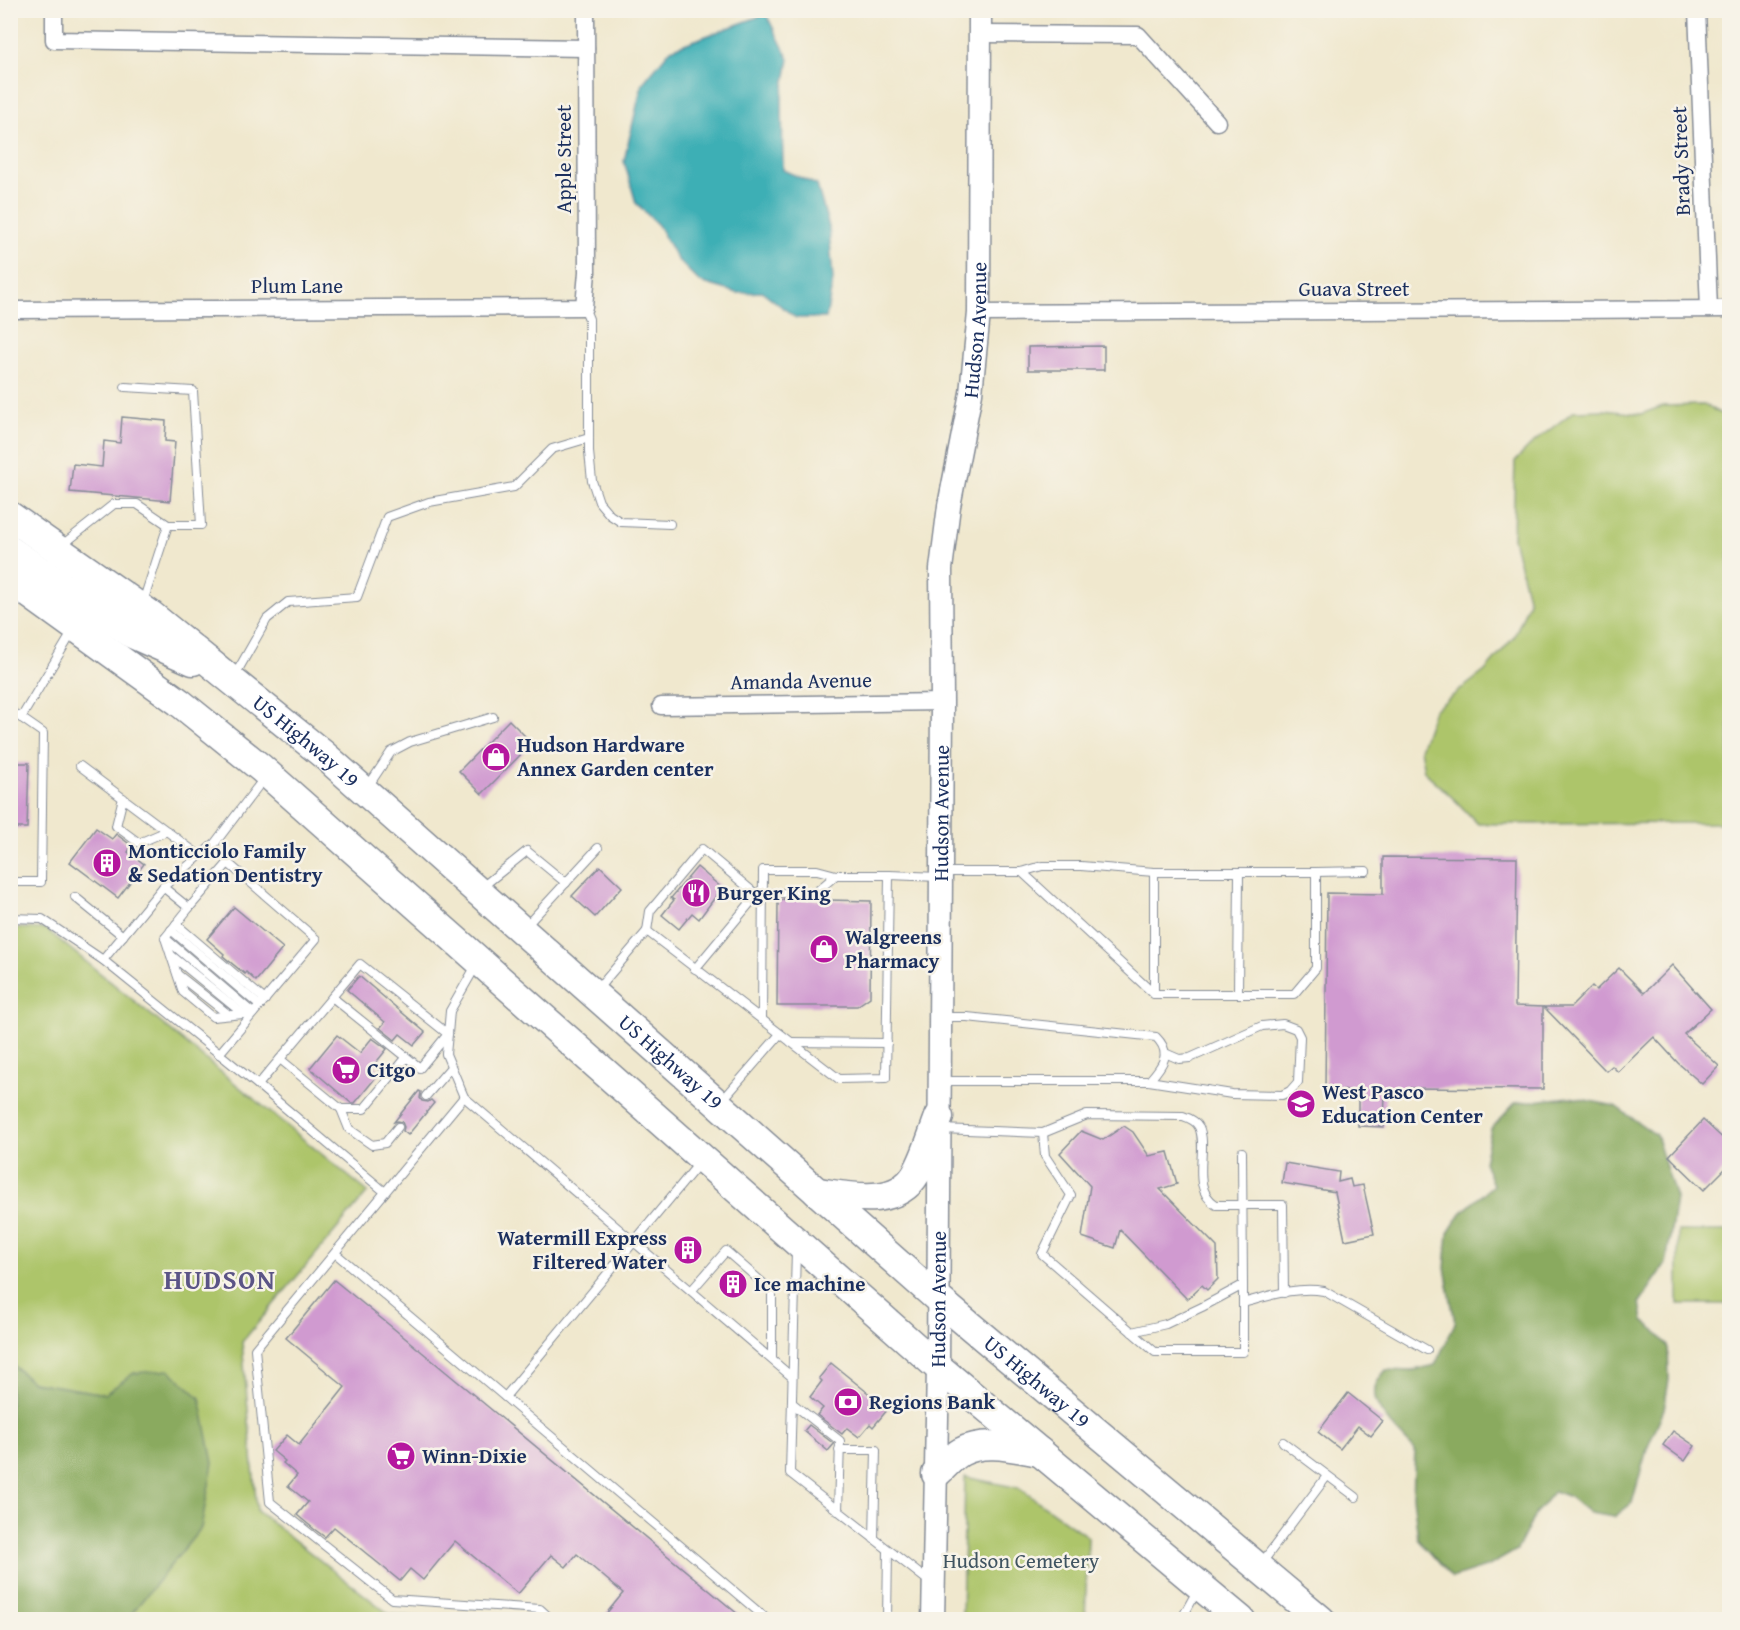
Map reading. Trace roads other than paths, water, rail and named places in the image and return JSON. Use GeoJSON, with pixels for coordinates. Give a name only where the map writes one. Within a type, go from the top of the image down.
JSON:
{"type":"FeatureCollection","features":[{"type":"Feature","properties":{"kind":"highway","name":"US Highway 19"},"geometry":{"type":"LineString","coordinates":[[10,516],[141,608],[324,754],[938,1299],[1321,1620]]}},
{"type":"Feature","properties":{"kind":"highway"},"geometry":{"type":"LineString","coordinates":[[10,550],[132,634],[233,680]]}},
{"type":"Feature","properties":{"kind":"highway"},"geometry":{"type":"LineString","coordinates":[[10,580],[179,702],[267,774],[938,1366],[1241,1620]]}},
{"type":"Feature","properties":{"kind":"highway"},"geometry":{"type":"LineString","coordinates":[[817,1192],[885,1197],[900,1190],[916,1175],[939,1123]]}},
{"type":"Feature","properties":{"kind":"highway"},"geometry":{"type":"LineString","coordinates":[[936,1474],[959,1453],[976,1446],[997,1446],[1040,1452]]}},
{"type":"Feature","properties":{"kind":"street"},"geometry":{"type":"LineString","coordinates":[[54,10],[54,40],[586,48]]}},
{"type":"Feature","properties":{"kind":"street","name":"Apple Street"},"geometry":{"type":"LineString","coordinates":[[584,307],[587,272],[586,10]]}},
{"type":"Feature","properties":{"kind":"street","name":"Hudson Avenue"},"geometry":{"type":"LineString","coordinates":[[933,1620],[938,1366],[941,569],[971,393],[979,313],[980,10]]}},
{"type":"Feature","properties":{"kind":"street","name":"Brady Street"},"geometry":{"type":"LineString","coordinates":[[1697,10],[1709,309]]}},
{"type":"Feature","properties":{"kind":"street"},"geometry":{"type":"LineString","coordinates":[[979,34],[1138,35],[1217,122]]}},
{"type":"Feature","properties":{"kind":"street","name":"Plum Lane"},"geometry":{"type":"LineString","coordinates":[[10,310],[584,307]]}},
{"type":"Feature","properties":{"kind":"street","name":"Guava Street"},"geometry":{"type":"LineString","coordinates":[[979,313],[1730,309]]}},
{"type":"Feature","properties":{"kind":"street","name":"Amanda Avenue"},"geometry":{"type":"LineString","coordinates":[[661,706],[942,702]]}},
{"type":"Feature","properties":{"kind":"lane"},"geometry":{"type":"LineString","coordinates":[[584,307],[589,319],[589,438],[592,481],[599,502],[610,515],[621,522],[670,524]]}},
{"type":"Feature","properties":{"kind":"lane"},"geometry":{"type":"LineString","coordinates":[[58,549],[114,504],[137,504],[168,525],[201,525],[193,391],[125,387]]}},
{"type":"Feature","properties":{"kind":"lane"},"geometry":{"type":"LineString","coordinates":[[233,680],[267,619],[288,602],[357,597],[387,517],[429,502],[514,487],[552,448],[589,438]]}},
{"type":"Feature","properties":{"kind":"lane"},"geometry":{"type":"LineString","coordinates":[[141,608],[168,525]]}},
{"type":"Feature","properties":{"kind":"lane"},"geometry":{"type":"LineString","coordinates":[[21,717],[76,626]]}},
{"type":"Feature","properties":{"kind":"lane"},"geometry":{"type":"LineString","coordinates":[[10,710],[43,733],[40,882],[10,882]]}},
{"type":"Feature","properties":{"kind":"lane"},"geometry":{"type":"LineString","coordinates":[[365,790],[391,752],[410,742],[493,717]]}},
{"type":"Feature","properties":{"kind":"lane"},"geometry":{"type":"LineString","coordinates":[[80,766],[200,856]]}},
{"type":"Feature","properties":{"kind":"lane"},"geometry":{"type":"LineString","coordinates":[[103,960],[163,887],[215,843],[267,774]]}},
{"type":"Feature","properties":{"kind":"lane"},"geometry":{"type":"LineString","coordinates":[[123,798],[116,826],[139,843],[167,831]]}},
{"type":"Feature","properties":{"kind":"lane"},"geometry":{"type":"LineString","coordinates":[[522,930],[598,848]]}},
{"type":"Feature","properties":{"kind":"lane"},"geometry":{"type":"LineString","coordinates":[[594,994],[647,932],[650,911],[702,849],[761,892],[815,893],[836,875]]}},
{"type":"Feature","properties":{"kind":"lane"},"geometry":{"type":"LineString","coordinates":[[477,891],[527,851],[566,883]]}},
{"type":"Feature","properties":{"kind":"lane"},"geometry":{"type":"LineString","coordinates":[[219,1054],[316,939],[228,863],[171,930],[171,955],[183,992],[213,1017],[253,1013]]}},
{"type":"Feature","properties":{"kind":"lane"},"geometry":{"type":"LineString","coordinates":[[762,1020],[761,892],[763,870],[817,870],[836,875],[941,875],[1022,872],[1042,866],[1081,866],[1154,872],[1366,872]]}},
{"type":"Feature","properties":{"kind":"lane"},"geometry":{"type":"LineString","coordinates":[[1022,872],[1154,994],[1294,994],[1316,968],[1316,872]]}},
{"type":"Feature","properties":{"kind":"lane"},"geometry":{"type":"LineString","coordinates":[[1154,872],[1154,994]]}},
{"type":"Feature","properties":{"kind":"lane"},"geometry":{"type":"LineString","coordinates":[[1238,994],[1239,872]]}},
{"type":"Feature","properties":{"kind":"lane"},"geometry":{"type":"LineString","coordinates":[[647,932],[839,1079],[886,1078],[889,875]]}},
{"type":"Feature","properties":{"kind":"lane"},"geometry":{"type":"LineString","coordinates":[[163,887],[189,908]]}},
{"type":"Feature","properties":{"kind":"lane"},"geometry":{"type":"LineString","coordinates":[[695,969],[761,892]]}},
{"type":"Feature","properties":{"kind":"lane"},"geometry":{"type":"LineString","coordinates":[[75,897],[123,936]]}},
{"type":"Feature","properties":{"kind":"lane"},"geometry":{"type":"LineString","coordinates":[[10,918],[42,918],[103,960],[258,1085],[385,1192]]}},
{"type":"Feature","properties":{"kind":"lane"},"geometry":{"type":"LineString","coordinates":[[171,930],[262,1003]]}},
{"type":"Feature","properties":{"kind":"lane"},"geometry":{"type":"LineString","coordinates":[[171,930],[253,1013]]}},
{"type":"Feature","properties":{"kind":"lane"},"geometry":{"type":"LineString","coordinates":[[171,955],[243,1014]]}},
{"type":"Feature","properties":{"kind":"lane"},"geometry":{"type":"LineString","coordinates":[[478,961],[450,1011],[446,1054],[465,1096],[792,1377]]}},
{"type":"Feature","properties":{"kind":"lane"},"geometry":{"type":"LineString","coordinates":[[258,1085],[360,964],[448,1034]]}},
{"type":"Feature","properties":{"kind":"lane"},"geometry":{"type":"LineString","coordinates":[[332,997],[420,1068],[448,1034]]}},
{"type":"Feature","properties":{"kind":"lane"},"geometry":{"type":"LineString","coordinates":[[940,1017],[967,1017],[1156,1037],[1163,1044],[1165,1053],[1157,1072],[1149,1082]]}},
{"type":"Feature","properties":{"kind":"lane"},"geometry":{"type":"LineString","coordinates":[[940,1081],[1149,1082],[1232,1094],[1282,1095],[1290,1092],[1298,1082],[1300,1037],[1296,1029],[1283,1023],[1262,1026],[1190,1058],[1179,1059],[1165,1053]]}},
{"type":"Feature","properties":{"kind":"lane"},"geometry":{"type":"LineString","coordinates":[[719,1105],[780,1034]]}},
{"type":"Feature","properties":{"kind":"lane"},"geometry":{"type":"LineString","coordinates":[[791,1042],[887,1043]]}},
{"type":"Feature","properties":{"kind":"lane"},"geometry":{"type":"LineString","coordinates":[[341,1109],[364,1109],[406,1058]]}},
{"type":"Feature","properties":{"kind":"lane"},"geometry":{"type":"LineString","coordinates":[[280,1059],[341,1109],[349,1129],[372,1145],[385,1143],[398,1127]]}},
{"type":"Feature","properties":{"kind":"lane"},"geometry":{"type":"LineString","coordinates":[[426,1096],[451,1067]]}},
{"type":"Feature","properties":{"kind":"lane"},"geometry":{"type":"LineString","coordinates":[[465,1096],[255,1349],[270,1502],[392,1599],[540,1609],[552,1620]]}},
{"type":"Feature","properties":{"kind":"lane"},"geometry":{"type":"LineString","coordinates":[[939,1123],[1043,1133],[1087,1115],[1183,1116],[1192,1119],[1198,1126],[1201,1137],[1203,1189],[1210,1201],[1216,1205],[1283,1205],[1284,1293]]}},
{"type":"Feature","properties":{"kind":"lane"},"geometry":{"type":"LineString","coordinates":[[1043,1133],[1045,1156],[1071,1195],[1042,1254],[1155,1352],[1243,1352],[1242,1152]]}},
{"type":"Feature","properties":{"kind":"lane"},"geometry":{"type":"LineString","coordinates":[[505,1397],[703,1158]]}},
{"type":"Feature","properties":{"kind":"lane"},"geometry":{"type":"LineString","coordinates":[[796,1241],[790,1473],[934,1586]]}},
{"type":"Feature","properties":{"kind":"lane"},"geometry":{"type":"LineString","coordinates":[[692,1290],[726,1251],[772,1292],[772,1359]]}},
{"type":"Feature","properties":{"kind":"lane"},"geometry":{"type":"LineString","coordinates":[[335,1253],[768,1620]]}},
{"type":"Feature","properties":{"kind":"lane"},"geometry":{"type":"LineString","coordinates":[[1132,1332],[1166,1324],[1243,1285]]}},
{"type":"Feature","properties":{"kind":"lane"},"geometry":{"type":"LineString","coordinates":[[1243,1303],[1313,1289],[1324,1292],[1427,1350]]}},
{"type":"Feature","properties":{"kind":"lane"},"geometry":{"type":"LineString","coordinates":[[792,1402],[840,1441],[838,1511]]}},
{"type":"Feature","properties":{"kind":"lane"},"geometry":{"type":"LineString","coordinates":[[1283,1442],[1356,1497]]}},
{"type":"Feature","properties":{"kind":"lane"},"geometry":{"type":"LineString","coordinates":[[839,1450],[876,1450],[874,1539]]}},
{"type":"Feature","properties":{"kind":"lane"},"geometry":{"type":"LineString","coordinates":[[1259,1568],[1327,1476]]}},
{"type":"Feature","properties":{"kind":"lane"},"geometry":{"type":"LineString","coordinates":[[887,1620],[888,1550]]}},
{"type":"Feature","properties":{"kind":"lane"},"geometry":{"type":"LineString","coordinates":[[1181,1620],[1200,1585]]}},
{"type":"Feature","properties":{"kind":"water"},"geometry":{"type":"Polygon","coordinates":[[[766,14],[789,59],[782,98],[783,170],[817,185],[829,227],[833,280],[826,318],[796,318],[763,292],[737,293],[700,282],[677,259],[658,225],[636,203],[624,161],[642,84],[671,49],[766,14]]]}},
{"type":"Feature","properties":{"kind":"place","name":"Hudson Hardware Annex Garden center"},"geometry":{"type":"Point","coordinates":[496,757]}},
{"type":"Feature","properties":{"kind":"place","name":"Monticciolo Family & Sedation Dentistry"},"geometry":{"type":"Point","coordinates":[107,863]}},
{"type":"Feature","properties":{"kind":"place","name":"Burger King"},"geometry":{"type":"Point","coordinates":[696,893]}},
{"type":"Feature","properties":{"kind":"place","name":"Walgreens Pharmacy"},"geometry":{"type":"Point","coordinates":[824,949]}},
{"type":"Feature","properties":{"kind":"place","name":"Citgo"},"geometry":{"type":"Point","coordinates":[346,1070]}},
{"type":"Feature","properties":{"kind":"place","name":"West Pasco Education Center"},"geometry":{"type":"Point","coordinates":[1301,1104]}},
{"type":"Feature","properties":{"kind":"place","name":"Watermill Express Filtered Water"},"geometry":{"type":"Point","coordinates":[688,1250]}},
{"type":"Feature","properties":{"kind":"place","name":"Ice machine"},"geometry":{"type":"Point","coordinates":[733,1284]}},
{"type":"Feature","properties":{"kind":"place","name":"Regions Bank"},"geometry":{"type":"Point","coordinates":[848,1402]}},
{"type":"Feature","properties":{"kind":"place","name":"Winn-Dixie"},"geometry":{"type":"Point","coordinates":[401,1456]}},
{"type":"Feature","properties":{"kind":"district","name":"HUDSON"},"geometry":{"type":"Point","coordinates":[220,1280]}},
{"type":"Feature","properties":{"kind":"park label","name":"Hudson Cemetery"},"geometry":{"type":"Point","coordinates":[1021,1561]}}]}
